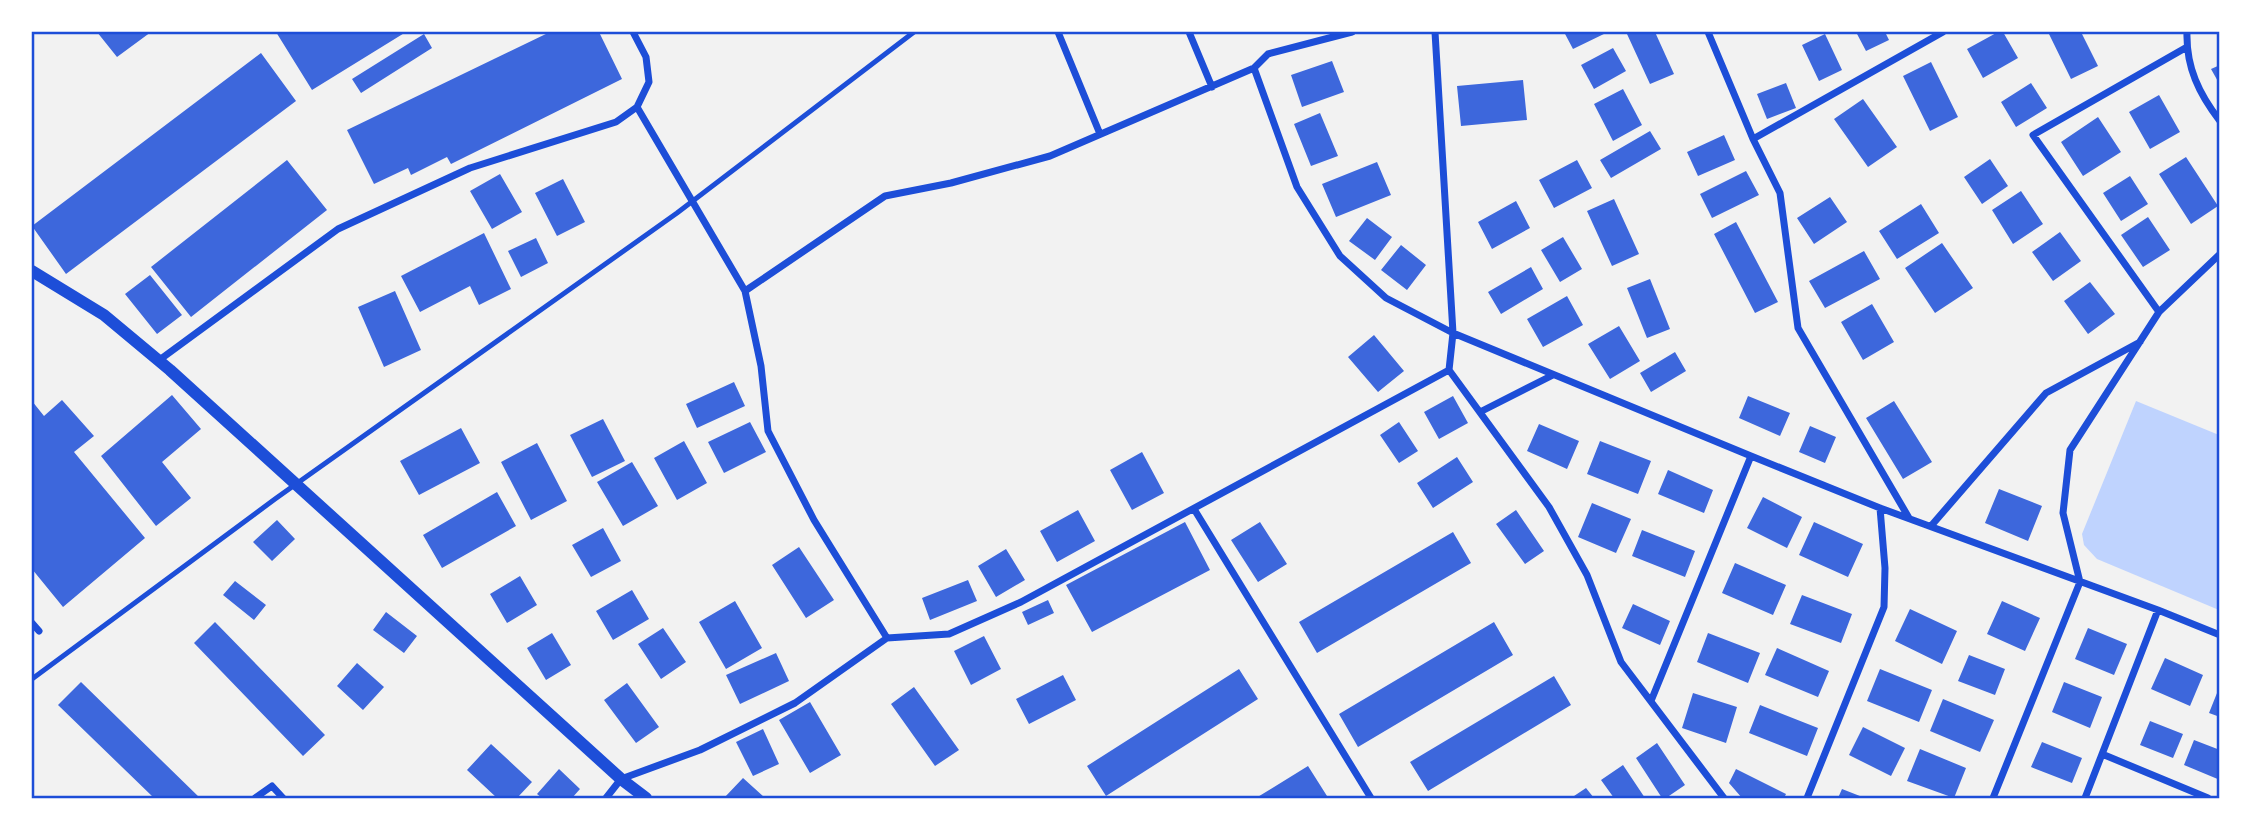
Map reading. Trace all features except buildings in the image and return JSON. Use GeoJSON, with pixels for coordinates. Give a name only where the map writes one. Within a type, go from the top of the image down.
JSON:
{"type":"FeatureCollection","features":[{"type":"Feature","properties":{"kind":"street"},"geometry":{"type":"LineString","coordinates":[[158,361],[338,229],[470,168],[616,122],[638,107],[649,82],[646,57],[633,32]]}},
{"type":"Feature","properties":{"kind":"street"},"geometry":{"type":"LineString","coordinates":[[1058,32],[1100,134]]}},
{"type":"Feature","properties":{"kind":"street"},"geometry":{"type":"LineString","coordinates":[[1189,32],[1212,87]]}},
{"type":"Feature","properties":{"kind":"street"},"geometry":{"type":"LineString","coordinates":[[745,291],[885,197],[951,183],[1050,156],[1254,68],[1268,54],[1352,32]]}},
{"type":"Feature","properties":{"kind":"street"},"geometry":{"type":"LineString","coordinates":[[1435,32],[1453,333],[1449,369],[1549,507],[1587,575],[1621,662],[1724,799]]}},
{"type":"Feature","properties":{"kind":"street"},"geometry":{"type":"LineString","coordinates":[[1708,32],[1753,139],[1780,193],[1798,328],[1909,519]]}},
{"type":"Feature","properties":{"kind":"street"},"geometry":{"type":"LineString","coordinates":[[1753,139],[1943,32]]}},
{"type":"Feature","properties":{"kind":"street"},"geometry":{"type":"LineString","coordinates":[[2187,32],[2192,74],[2203,100],[2220,121]]}},
{"type":"Feature","properties":{"kind":"street"},"geometry":{"type":"LineString","coordinates":[[2159,312],[2032,135],[2187,47]]}},
{"type":"Feature","properties":{"kind":"street"},"geometry":{"type":"LineString","coordinates":[[1254,68],[1297,187],[1340,256],[1386,298],[1453,333],[1751,456],[1880,508],[2220,635]]}},
{"type":"Feature","properties":{"kind":"street"},"geometry":{"type":"LineString","coordinates":[[638,107],[745,291],[761,366],[768,431],[814,520],[887,638]]}},
{"type":"Feature","properties":{"kind":"street"},"geometry":{"type":"LineString","coordinates":[[1993,799],[2080,582],[2063,513],[2070,450],[2159,312],[2220,254]]}},
{"type":"Feature","properties":{"kind":"street"},"geometry":{"type":"LineString","coordinates":[[32,271],[104,315],[158,361],[646,799]]}},
{"type":"Feature","properties":{"kind":"street"},"geometry":{"type":"LineString","coordinates":[[1931,526],[2046,393],[2140,341]]}},
{"type":"Feature","properties":{"kind":"street"},"geometry":{"type":"LineString","coordinates":[[606,799],[621,779],[700,750],[795,703],[887,638],[949,634],[1021,602],[1449,369]]}},
{"type":"Feature","properties":{"kind":"street"},"geometry":{"type":"LineString","coordinates":[[1479,412],[1553,374]]}},
{"type":"Feature","properties":{"kind":"street"},"geometry":{"type":"LineString","coordinates":[[1651,701],[1751,456]]}},
{"type":"Feature","properties":{"kind":"street"},"geometry":{"type":"LineString","coordinates":[[1807,799],[1884,607],[1885,568],[1880,508]]}},
{"type":"Feature","properties":{"kind":"street"},"geometry":{"type":"LineString","coordinates":[[1194,509],[1371,799]]}},
{"type":"Feature","properties":{"kind":"street"},"geometry":{"type":"LineString","coordinates":[[2085,799],[2158,610]]}},
{"type":"Feature","properties":{"kind":"street"},"geometry":{"type":"LineString","coordinates":[[32,623],[39,631]]}},
{"type":"Feature","properties":{"kind":"street"},"geometry":{"type":"LineString","coordinates":[[2102,754],[2208,799]]}},
{"type":"Feature","properties":{"kind":"street"},"geometry":{"type":"LineString","coordinates":[[255,799],[272,786],[283,799]]}},
{"type":"Feature","properties":{"kind":"lane"},"geometry":{"type":"LineString","coordinates":[[32,679],[295,485],[694,201],[914,32]]}},
{"type":"Feature","properties":{"kind":"water"},"geometry":{"type":"Polygon","coordinates":[[[2136,401],[2219,435],[2219,610],[2097,559],[2084,545],[2082,534],[2136,401]]]}}]}
